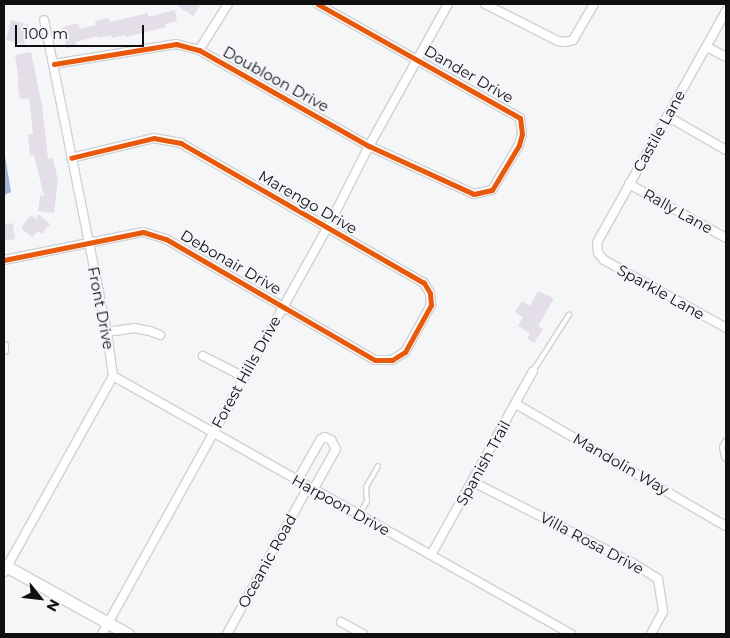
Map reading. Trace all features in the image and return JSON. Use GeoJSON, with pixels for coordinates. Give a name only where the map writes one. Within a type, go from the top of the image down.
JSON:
{"type":"FeatureCollection","features":[{"type":"Feature","properties":{"kind":"street"},"geometry":{"type":"LineString","coordinates":[[199,50],[228,4]]}},
{"type":"Feature","properties":{"kind":"street","name":"Dander Drive"},"geometry":{"type":"LineString","coordinates":[[318,4],[520,118],[522,134],[519,145],[492,190],[474,194]]}},
{"type":"Feature","properties":{"kind":"street","name":"Forest Hills Drive"},"geometry":{"type":"LineString","coordinates":[[102,634],[282,306],[328,227],[369,146],[448,4]]}},
{"type":"Feature","properties":{"kind":"street"},"geometry":{"type":"LineString","coordinates":[[485,4],[558,41],[565,42],[573,40],[594,4]]}},
{"type":"Feature","properties":{"kind":"street","name":"Castile Lane"},"geometry":{"type":"LineString","coordinates":[[598,252],[596,243],[726,11]]}},
{"type":"Feature","properties":{"kind":"street","name":"Front Drive"},"geometry":{"type":"LineString","coordinates":[[44,20],[107,332],[113,376]]}},
{"type":"Feature","properties":{"kind":"street","name":"Doubloon Drive"},"geometry":{"type":"LineString","coordinates":[[54,64],[176,44],[199,50],[369,146],[474,194]]}},
{"type":"Feature","properties":{"kind":"street"},"geometry":{"type":"LineString","coordinates":[[707,47],[726,57]]}},
{"type":"Feature","properties":{"kind":"street"},"geometry":{"type":"LineString","coordinates":[[666,116],[726,150]]}},
{"type":"Feature","properties":{"kind":"street","name":"Marengo Drive"},"geometry":{"type":"LineString","coordinates":[[71,158],[154,138],[181,143],[424,283],[430,293],[431,304],[405,352],[392,360],[375,360]]}},
{"type":"Feature","properties":{"kind":"street","name":"Rally Lane"},"geometry":{"type":"LineString","coordinates":[[629,184],[726,238]]}},
{"type":"Feature","properties":{"kind":"street","name":"Debonair Drive"},"geometry":{"type":"LineString","coordinates":[[4,260],[143,232],[166,239],[375,360]]}},
{"type":"Feature","properties":{"kind":"street","name":"Sparkle Lane"},"geometry":{"type":"LineString","coordinates":[[598,252],[604,260],[726,328]]}},
{"type":"Feature","properties":{"kind":"street"},"geometry":{"type":"LineString","coordinates":[[107,332],[134,328],[160,335]]}},
{"type":"Feature","properties":{"kind":"street"},"geometry":{"type":"LineString","coordinates":[[203,356],[244,377]]}},
{"type":"Feature","properties":{"kind":"street","name":"Spanish Trail"},"geometry":{"type":"LineString","coordinates":[[431,555],[533,371]]}},
{"type":"Feature","properties":{"kind":"street"},"geometry":{"type":"LineString","coordinates":[[113,376],[5,568],[128,634]]}},
{"type":"Feature","properties":{"kind":"street","name":"Harpoon Drive"},"geometry":{"type":"LineString","coordinates":[[113,376],[571,634]]}},
{"type":"Feature","properties":{"kind":"street","name":"Mandolin Way"},"geometry":{"type":"LineString","coordinates":[[516,404],[726,526]]}},
{"type":"Feature","properties":{"kind":"street","name":"Oceanic Road"},"geometry":{"type":"LineString","coordinates":[[227,634],[310,488],[336,449],[332,440],[325,437],[321,439],[297,481]]}},
{"type":"Feature","properties":{"kind":"street","name":"Villa Rosa Drive"},"geometry":{"type":"LineString","coordinates":[[473,482],[631,562],[658,579],[663,612],[651,634]]}},
{"type":"Feature","properties":{"kind":"street"},"geometry":{"type":"LineString","coordinates":[[341,622],[363,634]]}},
{"type":"Feature","properties":{"kind":"lane"},"geometry":{"type":"LineString","coordinates":[[533,371],[570,315]]}},
{"type":"Feature","properties":{"kind":"lane"},"geometry":{"type":"LineString","coordinates":[[726,440],[722,447],[726,459]]}},
{"type":"Feature","properties":{"kind":"lane"},"geometry":{"type":"LineString","coordinates":[[359,515],[367,501],[366,487],[378,466]]}},
{"type":"Feature","properties":{"kind":"water"},"geometry":{"type":"Polygon","coordinates":[[[4,150],[11,192],[4,195],[4,150]]]}},
{"type":"Feature","properties":{"kind":"building"},"geometry":{"type":"Polygon","coordinates":[[[175,4],[201,4],[193,16],[175,4]]]}},
{"type":"Feature","properties":{"kind":"building"},"geometry":{"type":"Polygon","coordinates":[[[175,10],[177,21],[165,24],[166,27],[126,37],[125,35],[112,38],[111,35],[98,38],[98,36],[76,42],[76,45],[67,48],[61,28],[78,23],[80,29],[96,25],[95,21],[109,18],[110,22],[148,13],[148,17],[175,10]]]}},
{"type":"Feature","properties":{"kind":"building"},"geometry":{"type":"Polygon","coordinates":[[[11,20],[29,25],[24,45],[6,40],[11,20]]]}},
{"type":"Feature","properties":{"kind":"building"},"geometry":{"type":"Polygon","coordinates":[[[31,52],[42,105],[48,159],[53,158],[58,181],[54,213],[38,211],[40,195],[44,196],[34,155],[30,156],[28,134],[33,134],[29,98],[20,99],[17,81],[19,81],[15,55],[31,52]]]}},
{"type":"Feature","properties":{"kind":"building"},"geometry":{"type":"Polygon","coordinates":[[[38,214],[50,224],[42,234],[38,231],[32,237],[21,228],[31,215],[37,220],[38,214]]]}},
{"type":"Feature","properties":{"kind":"building"},"geometry":{"type":"Polygon","coordinates":[[[13,223],[15,239],[4,241],[4,225],[13,223]]]}},
{"type":"Feature","properties":{"kind":"building"},"geometry":{"type":"Polygon","coordinates":[[[538,291],[553,298],[553,300],[538,326],[543,329],[534,343],[527,338],[530,333],[518,326],[523,317],[515,312],[522,301],[530,306],[538,291]]]}},
{"type":"Feature","properties":{"kind":"cycle path"},"geometry":{"type":"LineString","coordinates":[[54,64],[176,44],[199,50],[369,146],[474,194],[492,190],[519,145],[522,134],[520,118],[318,4]]}},
{"type":"Feature","properties":{"kind":"cycle path"},"geometry":{"type":"LineString","coordinates":[[4,260],[143,232],[166,239],[375,360],[392,360],[405,352],[431,305],[430,293],[424,283],[181,143],[154,138],[71,158]]}}]}
